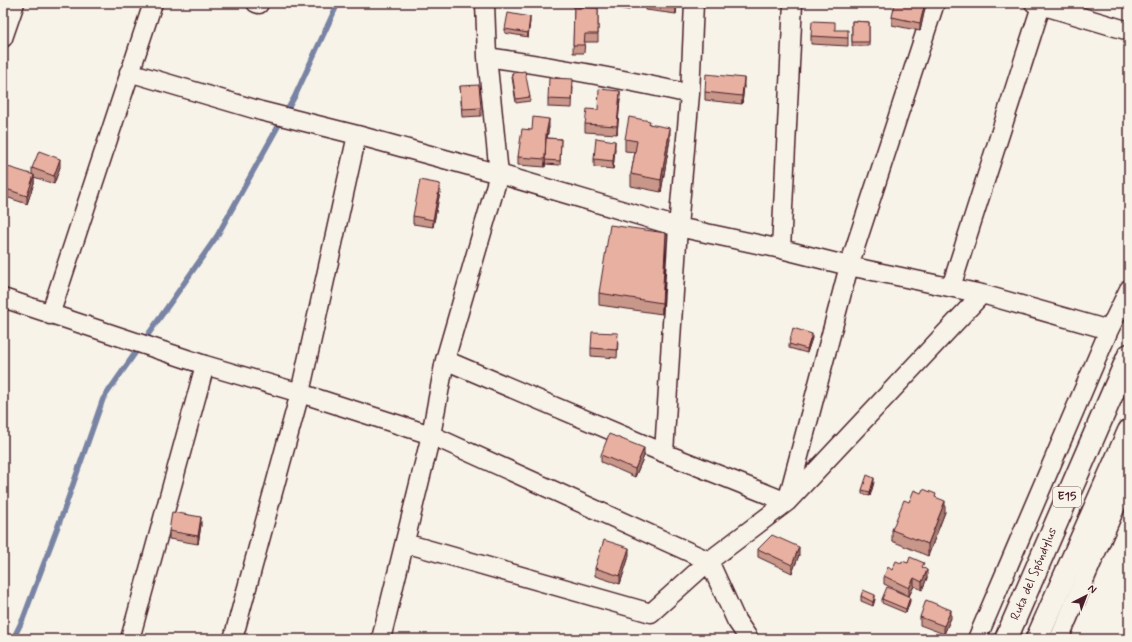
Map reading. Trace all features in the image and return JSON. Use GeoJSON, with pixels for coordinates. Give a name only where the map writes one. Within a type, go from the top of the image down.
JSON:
{"type":"FeatureCollection","features":[{"type":"Feature","properties":{"kind":"highway","name":"Ruta del Spóndylus"},"geometry":{"type":"LineString","coordinates":[[1006,639],[1129,355]]}},
{"type":"Feature","properties":{"kind":"highway","name":"E15"},"geometry":{"type":"LineString","coordinates":[[1037,639],[1129,431]]}},
{"type":"Feature","properties":{"kind":"street"},"geometry":{"type":"LineString","coordinates":[[3,38],[15,3]]}},
{"type":"Feature","properties":{"kind":"street"},"geometry":{"type":"LineString","coordinates":[[50,314],[153,3]]}},
{"type":"Feature","properties":{"kind":"street"},"geometry":{"type":"LineString","coordinates":[[380,639],[431,435],[445,360],[499,174],[487,57],[485,3]]}},
{"type":"Feature","properties":{"kind":"street"},"geometry":{"type":"LineString","coordinates":[[664,453],[678,227],[690,94],[694,3]]}},
{"type":"Feature","properties":{"kind":"street"},"geometry":{"type":"LineString","coordinates":[[781,249],[793,3]]}},
{"type":"Feature","properties":{"kind":"street"},"geometry":{"type":"LineString","coordinates":[[787,502],[849,266],[936,3]]}},
{"type":"Feature","properties":{"kind":"street"},"geometry":{"type":"LineString","coordinates":[[951,287],[1039,4],[1129,31]]}},
{"type":"Feature","properties":{"kind":"street"},"geometry":{"type":"LineString","coordinates":[[487,57],[550,66],[690,94]]}},
{"type":"Feature","properties":{"kind":"street"},"geometry":{"type":"LineString","coordinates":[[129,72],[261,111],[357,134],[499,174],[678,227],[781,249],[849,266],[982,294],[1109,330]]}},
{"type":"Feature","properties":{"kind":"street"},"geometry":{"type":"LineString","coordinates":[[233,639],[300,393],[357,134]]}},
{"type":"Feature","properties":{"kind":"street"},"geometry":{"type":"LineString","coordinates":[[977,639],[1109,330],[1129,288]]}},
{"type":"Feature","properties":{"kind":"street"},"geometry":{"type":"LineString","coordinates":[[405,543],[651,613],[710,561],[787,502],[982,294]]}},
{"type":"Feature","properties":{"kind":"street"},"geometry":{"type":"LineString","coordinates":[[3,298],[205,365],[300,393],[431,435],[710,561],[736,620],[749,639]]}},
{"type":"Feature","properties":{"kind":"street"},"geometry":{"type":"LineString","coordinates":[[445,360],[664,453],[787,502]]}},
{"type":"Feature","properties":{"kind":"street"},"geometry":{"type":"LineString","coordinates":[[130,639],[205,365]]}},
{"type":"Feature","properties":{"kind":"street"},"geometry":{"type":"LineString","coordinates":[[1059,639],[1129,476]]}},
{"type":"Feature","properties":{"kind":"building"},"geometry":{"type":"Polygon","coordinates":[[[654,3],[676,3],[676,6],[654,3]]]}},
{"type":"Feature","properties":{"kind":"building"},"geometry":{"type":"Polygon","coordinates":[[[895,3],[925,3],[920,23],[892,17],[895,3]]]}},
{"type":"Feature","properties":{"kind":"building"},"geometry":{"type":"Polygon","coordinates":[[[574,7],[598,8],[598,34],[585,34],[584,45],[573,45],[574,7]]]}},
{"type":"Feature","properties":{"kind":"building"},"geometry":{"type":"Polygon","coordinates":[[[508,13],[530,17],[528,33],[505,29],[508,13]]]}},
{"type":"Feature","properties":{"kind":"building"},"geometry":{"type":"Polygon","coordinates":[[[812,21],[835,22],[835,30],[848,30],[848,38],[811,36],[812,21]]]}},
{"type":"Feature","properties":{"kind":"building"},"geometry":{"type":"Polygon","coordinates":[[[852,21],[869,22],[869,42],[852,42],[852,21]]]}},
{"type":"Feature","properties":{"kind":"building"},"geometry":{"type":"Polygon","coordinates":[[[525,71],[530,97],[516,99],[512,73],[525,71]]]}},
{"type":"Feature","properties":{"kind":"building"},"geometry":{"type":"Polygon","coordinates":[[[706,74],[744,78],[742,96],[705,92],[706,74]]]}},
{"type":"Feature","properties":{"kind":"building"},"geometry":{"type":"Polygon","coordinates":[[[549,78],[573,79],[572,100],[548,99],[549,78]]]}},
{"type":"Feature","properties":{"kind":"building"},"geometry":{"type":"Polygon","coordinates":[[[479,85],[481,108],[462,109],[460,86],[479,85]]]}},
{"type":"Feature","properties":{"kind":"building"},"geometry":{"type":"Polygon","coordinates":[[[599,89],[620,91],[617,126],[585,124],[587,109],[598,110],[599,89]]]}},
{"type":"Feature","properties":{"kind":"building"},"geometry":{"type":"Polygon","coordinates":[[[533,117],[549,119],[546,134],[545,159],[518,157],[522,129],[532,130],[533,117]]]}},
{"type":"Feature","properties":{"kind":"building"},"geometry":{"type":"Polygon","coordinates":[[[629,117],[650,121],[649,124],[670,128],[661,180],[631,174],[637,141],[625,139],[629,117]]]}},
{"type":"Feature","properties":{"kind":"building"},"geometry":{"type":"Polygon","coordinates":[[[546,138],[561,139],[560,161],[545,160],[546,138]]]}},
{"type":"Feature","properties":{"kind":"building"},"geometry":{"type":"Polygon","coordinates":[[[596,138],[615,141],[613,161],[594,159],[596,138]]]}},
{"type":"Feature","properties":{"kind":"building"},"geometry":{"type":"Polygon","coordinates":[[[39,151],[60,159],[54,176],[32,168],[39,151]]]}},
{"type":"Feature","properties":{"kind":"building"},"geometry":{"type":"Polygon","coordinates":[[[5,166],[34,175],[27,196],[3,188],[3,172],[5,166]]]}},
{"type":"Feature","properties":{"kind":"building"},"geometry":{"type":"Polygon","coordinates":[[[420,180],[440,184],[433,220],[413,216],[420,180]]]}},
{"type":"Feature","properties":{"kind":"building"},"geometry":{"type":"Polygon","coordinates":[[[610,225],[666,233],[662,303],[599,293],[610,225]]]}},
{"type":"Feature","properties":{"kind":"building"},"geometry":{"type":"Polygon","coordinates":[[[793,328],[812,334],[807,349],[789,344],[793,328]]]}},
{"type":"Feature","properties":{"kind":"building"},"geometry":{"type":"Polygon","coordinates":[[[592,332],[618,333],[617,350],[591,348],[592,332]]]}},
{"type":"Feature","properties":{"kind":"building"},"geometry":{"type":"Polygon","coordinates":[[[609,434],[644,448],[635,469],[601,455],[609,434]]]}},
{"type":"Feature","properties":{"kind":"building"},"geometry":{"type":"Polygon","coordinates":[[[867,475],[874,478],[870,492],[862,490],[867,475]]]}},
{"type":"Feature","properties":{"kind":"building"},"geometry":{"type":"Polygon","coordinates":[[[923,489],[936,494],[935,497],[945,501],[928,544],[892,530],[904,500],[909,502],[914,490],[921,493],[923,489]]]}},
{"type":"Feature","properties":{"kind":"building"},"geometry":{"type":"Polygon","coordinates":[[[172,512],[201,517],[198,536],[169,531],[172,512]]]}},
{"type":"Feature","properties":{"kind":"building"},"geometry":{"type":"Polygon","coordinates":[[[772,535],[799,547],[792,565],[758,549],[772,535]]]}},
{"type":"Feature","properties":{"kind":"building"},"geometry":{"type":"Polygon","coordinates":[[[604,540],[629,548],[620,576],[595,568],[604,540]]]}},
{"type":"Feature","properties":{"kind":"building"},"geometry":{"type":"Polygon","coordinates":[[[910,557],[924,563],[922,567],[927,570],[922,582],[914,578],[909,588],[884,576],[888,567],[892,570],[896,561],[908,563],[910,557]]]}},
{"type":"Feature","properties":{"kind":"building"},"geometry":{"type":"Polygon","coordinates":[[[887,587],[910,597],[906,609],[882,599],[887,587]]]}},
{"type":"Feature","properties":{"kind":"building"},"geometry":{"type":"Polygon","coordinates":[[[863,590],[875,595],[873,602],[861,596],[863,590]]]}},
{"type":"Feature","properties":{"kind":"building"},"geometry":{"type":"Polygon","coordinates":[[[926,600],[951,610],[944,626],[920,617],[926,600]]]}},
{"type":"Feature","properties":{"kind":"waterway"},"geometry":{"type":"LineString","coordinates":[[13,639],[23,619],[64,510],[103,399],[217,236],[295,96],[338,3]]}}]}
